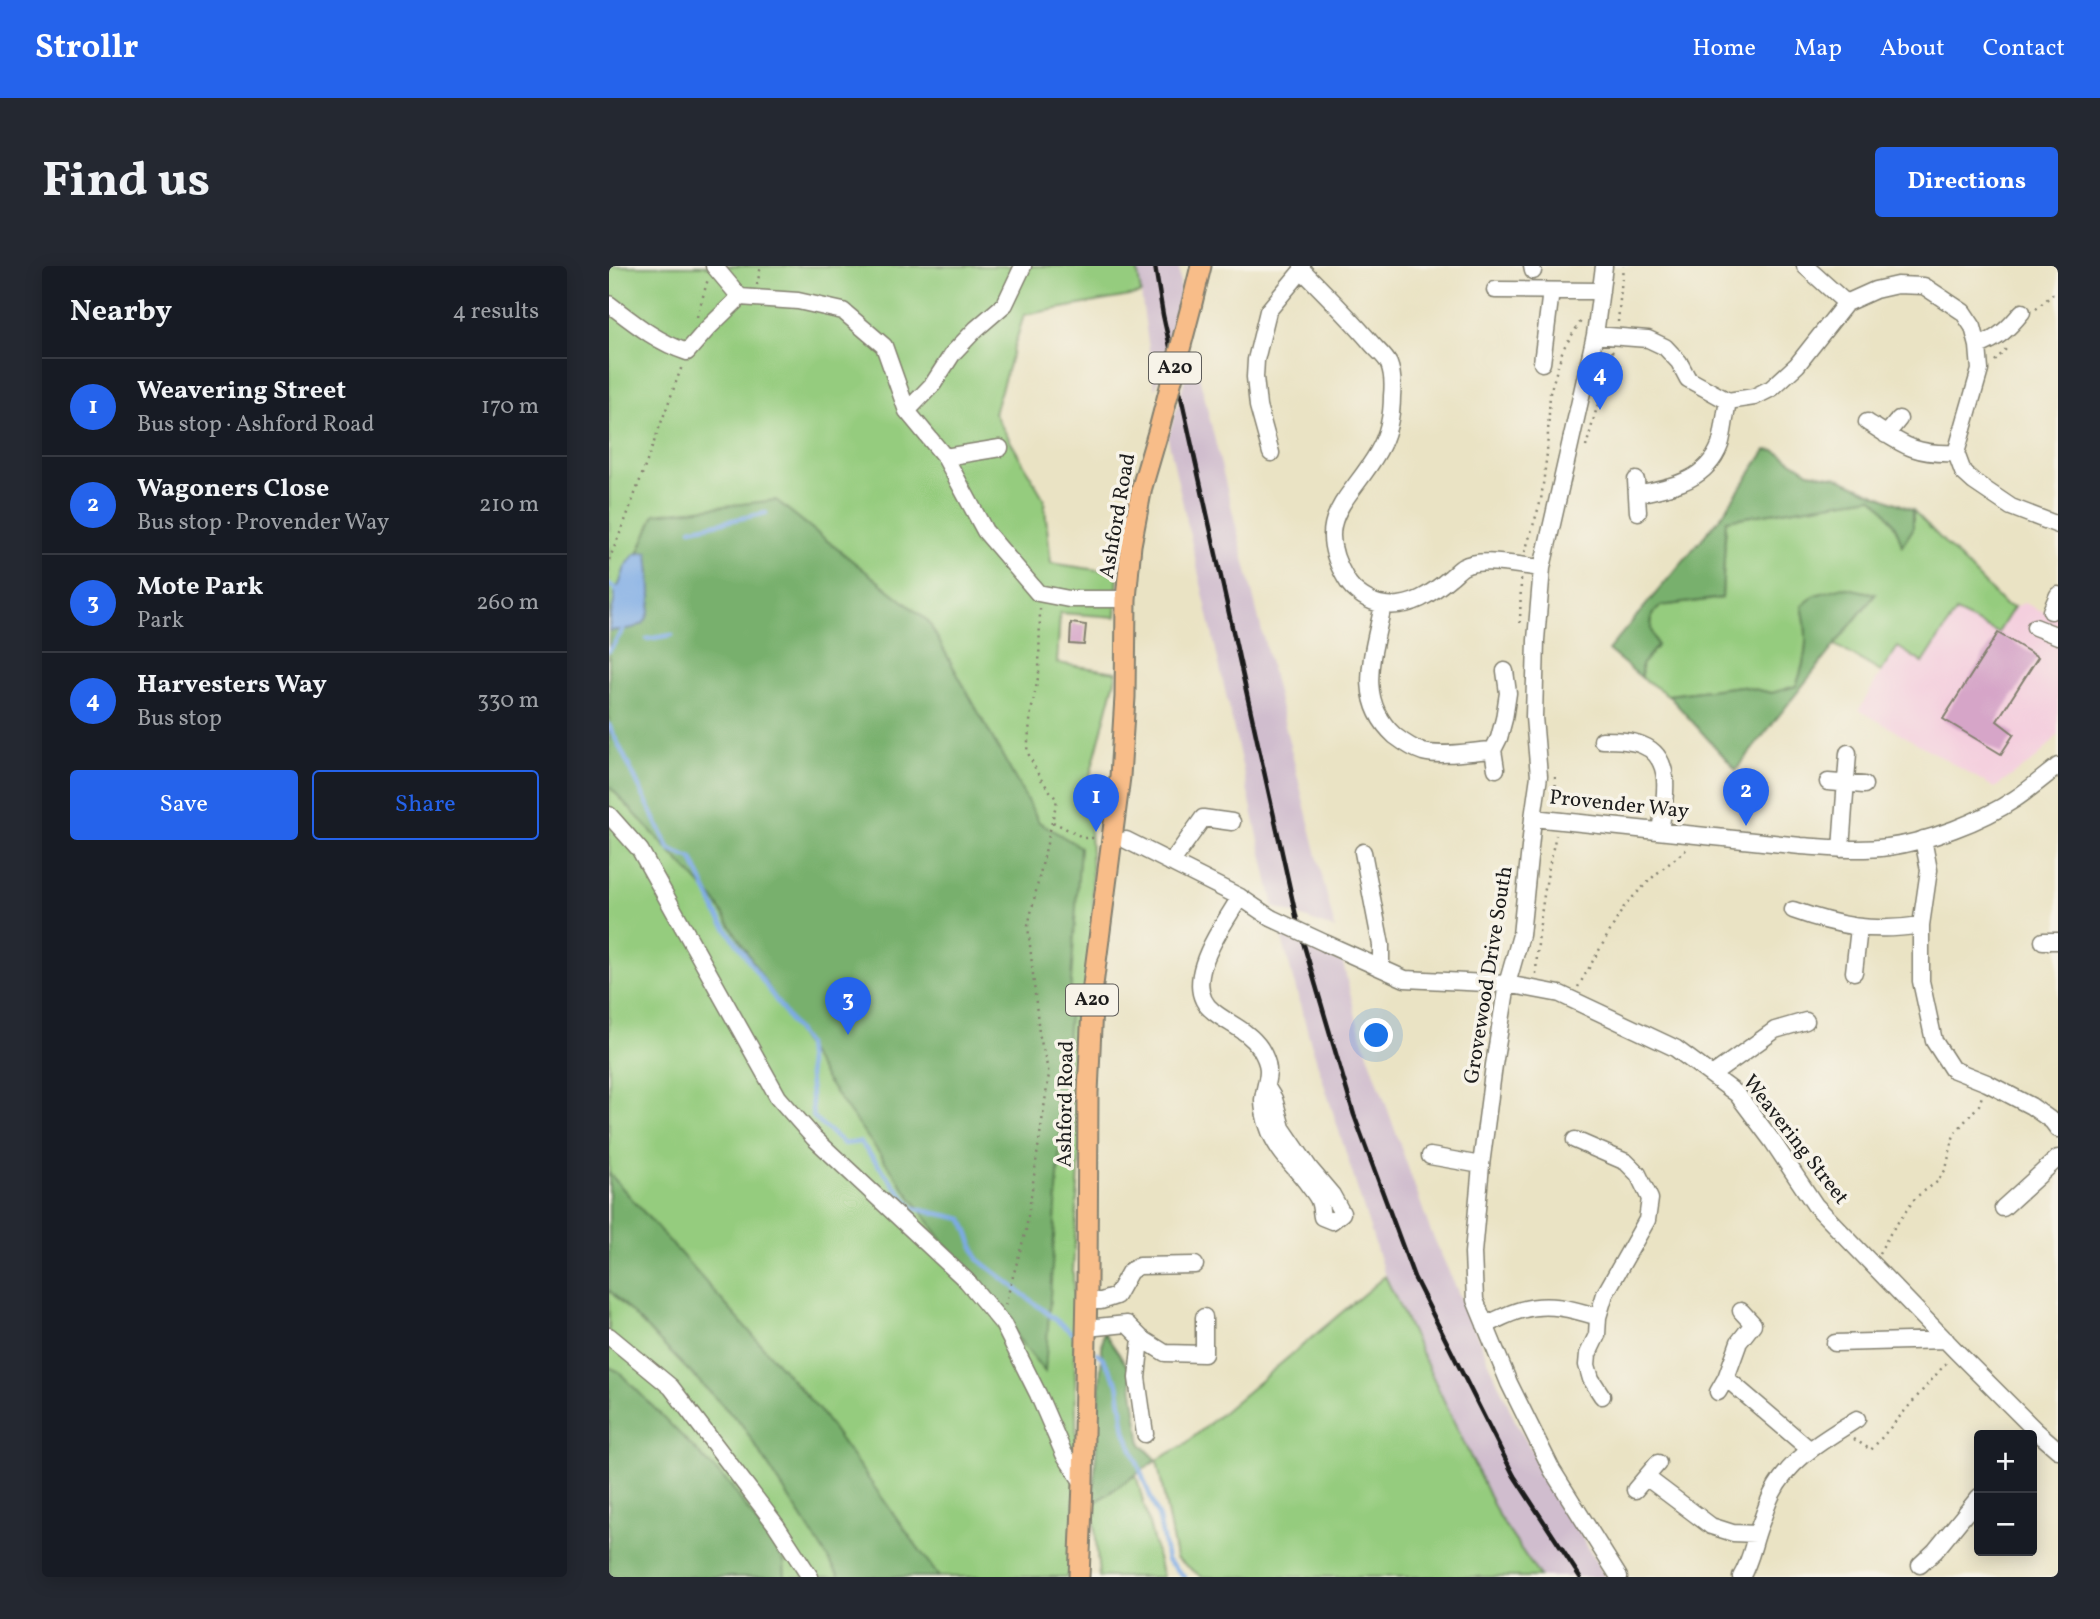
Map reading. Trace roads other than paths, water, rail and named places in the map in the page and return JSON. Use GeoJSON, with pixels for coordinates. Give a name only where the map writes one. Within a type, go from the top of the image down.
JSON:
{"type":"FeatureCollection","features":[{"type":"Feature","properties":{"kind":"main road","name":"Ashford Road"},"geometry":{"type":"LineString","coordinates":[[1079,1577],[1087,1301],[1088,1094],[1093,985],[1120,777],[1125,697],[1126,599],[1131,545],[1142,487],[1201,266]]}},
{"type":"Feature","properties":{"kind":"street"},"geometry":{"type":"LineString","coordinates":[[907,411],[933,384],[953,353],[1005,304],[1023,266]]}},
{"type":"Feature","properties":{"kind":"street","name":"Grovewood Drive South"},"geometry":{"type":"LineString","coordinates":[[1604,266],[1595,291],[1595,335],[1542,568],[1534,717],[1539,776],[1521,935],[1507,984],[1481,1165],[1473,1253],[1475,1300],[1509,1382],[1552,1470],[1619,1577]]}},
{"type":"Feature","properties":{"kind":"street"},"geometry":{"type":"LineString","coordinates":[[1805,266],[1846,303]]}},
{"type":"Feature","properties":{"kind":"street"},"geometry":{"type":"LineString","coordinates":[[1271,453],[1258,406],[1255,360],[1268,311],[1302,268],[1395,360],[1388,430],[1379,451],[1341,502],[1331,529],[1333,549],[1339,568],[1348,583],[1364,597],[1383,605],[1405,604],[1430,594],[1464,566],[1480,563],[1542,568]]}},
{"type":"Feature","properties":{"kind":"street"},"geometry":{"type":"LineString","coordinates":[[711,272],[740,297],[797,301],[843,311],[884,346],[907,411],[945,457],[985,531],[1038,593],[1069,599],[1126,599]]}},
{"type":"Feature","properties":{"kind":"street"},"geometry":{"type":"LineString","coordinates":[[1595,335],[1648,339],[1665,346],[1679,362],[1688,379],[1728,401],[1754,397],[1772,388],[1797,365],[1846,303],[1875,290],[1897,285],[1924,286],[1963,312],[1973,327],[1978,346],[1980,370],[1956,453],[1963,472],[2011,507],[2055,519]]}},
{"type":"Feature","properties":{"kind":"street"},"geometry":{"type":"LineString","coordinates":[[1495,290],[1595,291]]}},
{"type":"Feature","properties":{"kind":"street"},"geometry":{"type":"LineString","coordinates":[[1542,363],[1551,291]]}},
{"type":"Feature","properties":{"kind":"street"},"geometry":{"type":"LineString","coordinates":[[609,304],[654,338],[687,352],[740,297]]}},
{"type":"Feature","properties":{"kind":"street"},"geometry":{"type":"LineString","coordinates":[[1978,346],[2002,335],[2022,312]]}},
{"type":"Feature","properties":{"kind":"street"},"geometry":{"type":"LineString","coordinates":[[1638,512],[1636,487],[1682,483],[1691,480],[1708,466],[1720,445],[1728,401]]}},
{"type":"Feature","properties":{"kind":"street"},"geometry":{"type":"LineString","coordinates":[[1886,435],[1899,419]]}},
{"type":"Feature","properties":{"kind":"street"},"geometry":{"type":"LineString","coordinates":[[1867,422],[1912,449],[1934,454],[1956,453]]}},
{"type":"Feature","properties":{"kind":"street"},"geometry":{"type":"LineString","coordinates":[[945,457],[1000,448]]}},
{"type":"Feature","properties":{"kind":"street"},"geometry":{"type":"LineString","coordinates":[[2051,611],[2058,595]]}},
{"type":"Feature","properties":{"kind":"street"},"geometry":{"type":"LineString","coordinates":[[1383,605],[1369,682],[1373,706],[1384,725],[1402,742],[1424,752],[1445,753],[1496,744]]}},
{"type":"Feature","properties":{"kind":"street"},"geometry":{"type":"LineString","coordinates":[[2035,627],[2058,636]]}},
{"type":"Feature","properties":{"kind":"street"},"geometry":{"type":"LineString","coordinates":[[1496,769],[1496,744],[1508,693],[1505,671]]}},
{"type":"Feature","properties":{"kind":"street"},"geometry":{"type":"LineString","coordinates":[[1602,740],[1624,734],[1654,752],[1661,761],[1665,773],[1665,797],[1660,831]]}},
{"type":"Feature","properties":{"kind":"street"},"geometry":{"type":"LineString","coordinates":[[1841,849],[1848,753]]}},
{"type":"Feature","properties":{"kind":"street","name":"Provender Way"},"geometry":{"type":"LineString","coordinates":[[1533,818],[1841,849],[1888,847],[1923,839],[1977,820],[2015,799],[2058,766]]}},
{"type":"Feature","properties":{"kind":"street"},"geometry":{"type":"LineString","coordinates":[[1828,782],[1864,785]]}},
{"type":"Feature","properties":{"kind":"street"},"geometry":{"type":"LineString","coordinates":[[609,815],[640,850],[778,1097],[814,1138],[967,1281],[1003,1324],[1065,1454],[1083,1483]]}},
{"type":"Feature","properties":{"kind":"street"},"geometry":{"type":"LineString","coordinates":[[1171,863],[1203,818],[1232,822]]}},
{"type":"Feature","properties":{"kind":"street"},"geometry":{"type":"LineString","coordinates":[[1923,839],[1929,870],[1921,925],[1921,981],[1934,1041],[1952,1069],[1987,1083],[2031,1106],[2052,1121],[2058,1129]]}},
{"type":"Feature","properties":{"kind":"street","name":"Weavering Street"},"geometry":{"type":"LineString","coordinates":[[1126,840],[1240,897],[1272,918],[1405,979],[1507,984],[1560,994],[1675,1048],[1737,1094],[1815,1205],[2030,1430]]}},
{"type":"Feature","properties":{"kind":"street"},"geometry":{"type":"LineString","coordinates":[[1363,852],[1381,945],[1381,968]]}},
{"type":"Feature","properties":{"kind":"street"},"geometry":{"type":"LineString","coordinates":[[1240,897],[1208,951],[1201,971],[1199,987],[1202,999],[1211,1010],[1248,1034],[1259,1046],[1269,1073],[1266,1086],[1263,1102],[1268,1126],[1280,1150],[1319,1199],[1322,1217],[1332,1220],[1342,1213],[1332,1195],[1282,1128],[1274,1099],[1266,1086]]}},
{"type":"Feature","properties":{"kind":"street"},"geometry":{"type":"LineString","coordinates":[[1793,910],[1826,922],[1859,928],[1897,929],[1921,925]]}},
{"type":"Feature","properties":{"kind":"street"},"geometry":{"type":"LineString","coordinates":[[1854,972],[1859,928]]}},
{"type":"Feature","properties":{"kind":"street"},"geometry":{"type":"LineString","coordinates":[[1712,1075],[1770,1033],[1805,1021]]}},
{"type":"Feature","properties":{"kind":"street"},"geometry":{"type":"LineString","coordinates":[[1581,1149],[1626,1162],[1639,1174],[1650,1199],[1647,1220],[1605,1294],[1598,1317],[1597,1335],[1588,1354],[1587,1365],[1591,1379],[1602,1396]]}},
{"type":"Feature","properties":{"kind":"street"},"geometry":{"type":"LineString","coordinates":[[1430,1156],[1481,1165]]}},
{"type":"Feature","properties":{"kind":"street"},"geometry":{"type":"LineString","coordinates":[[2003,1209],[2058,1158]]}},
{"type":"Feature","properties":{"kind":"street"},"geometry":{"type":"LineString","coordinates":[[1087,1301],[1101,1301],[1116,1296],[1130,1271],[1139,1266],[1195,1265]]}},
{"type":"Feature","properties":{"kind":"street"},"geometry":{"type":"LineString","coordinates":[[1485,1325],[1521,1310],[1548,1306],[1598,1317]]}},
{"type":"Feature","properties":{"kind":"street"},"geometry":{"type":"LineString","coordinates":[[1741,1311],[1753,1324],[1739,1342],[1722,1385],[1809,1449]]}},
{"type":"Feature","properties":{"kind":"street"},"geometry":{"type":"LineString","coordinates":[[1086,1328],[1127,1324],[1141,1338],[1165,1353],[1205,1354],[1204,1317]]}},
{"type":"Feature","properties":{"kind":"street"},"geometry":{"type":"LineString","coordinates":[[609,1336],[671,1387],[776,1525],[810,1577]]}},
{"type":"Feature","properties":{"kind":"street"},"geometry":{"type":"LineString","coordinates":[[1141,1338],[1137,1378],[1145,1434]]}},
{"type":"Feature","properties":{"kind":"street"},"geometry":{"type":"LineString","coordinates":[[1835,1343],[1951,1345]]}},
{"type":"Feature","properties":{"kind":"street"},"geometry":{"type":"LineString","coordinates":[[1741,1577],[1748,1567],[1756,1534],[1772,1495],[1786,1473],[1809,1449],[1852,1428]]}},
{"type":"Feature","properties":{"kind":"street","name":"Weavering Street"},"geometry":{"type":"LineString","coordinates":[[2037,1436],[2058,1450]]}},
{"type":"Feature","properties":{"kind":"street"},"geometry":{"type":"LineString","coordinates":[[1658,1463],[1641,1483],[1711,1526],[1733,1533],[1756,1534]]}},
{"type":"Feature","properties":{"kind":"street"},"geometry":{"type":"LineString","coordinates":[[1920,1565],[1974,1503]]}},
{"type":"Feature","properties":{"kind":"water"},"geometry":{"type":"Polygon","coordinates":[[[648,552],[651,601],[647,618],[635,627],[609,631],[615,588],[619,585],[625,567],[635,554],[648,552]]]}},
{"type":"Feature","properties":{"kind":"waterway"},"geometry":{"type":"LineString","coordinates":[[691,529],[766,513]]}},
{"type":"Feature","properties":{"kind":"waterway"},"geometry":{"type":"LineString","coordinates":[[609,585],[618,593]]}},
{"type":"Feature","properties":{"kind":"waterway"},"geometry":{"type":"LineString","coordinates":[[609,651],[623,630],[623,625]]}},
{"type":"Feature","properties":{"kind":"waterway"},"geometry":{"type":"LineString","coordinates":[[647,639],[672,635]]}},
{"type":"Feature","properties":{"kind":"waterway"},"geometry":{"type":"LineString","coordinates":[[609,725],[670,850],[692,859],[718,916],[806,1044],[813,1117],[844,1144],[860,1142],[913,1208],[963,1219],[978,1259],[1075,1335]]}},
{"type":"Feature","properties":{"kind":"waterway"},"geometry":{"type":"LineString","coordinates":[[1097,1353],[1118,1383],[1125,1431],[1159,1519],[1167,1560],[1185,1577]]}},
{"type":"Feature","properties":{"kind":"railway"},"geometry":{"type":"LineString","coordinates":[[1155,266],[1163,315],[1298,925],[1354,1115],[1414,1277],[1514,1476],[1580,1577]]}},
{"type":"Feature","properties":{"kind":"place","name":"Harvesters Way"},"geometry":{"type":"Point","coordinates":[1600,410]}},
{"type":"Feature","properties":{"kind":"place","name":"Wagoners Close"},"geometry":{"type":"Point","coordinates":[1746,826]}},
{"type":"Feature","properties":{"kind":"place","name":"Weavering Street"},"geometry":{"type":"Point","coordinates":[1096,832]}},
{"type":"Feature","properties":{"kind":"place","name":"Mote Park"},"geometry":{"type":"Point","coordinates":[848,1035]}}]}
